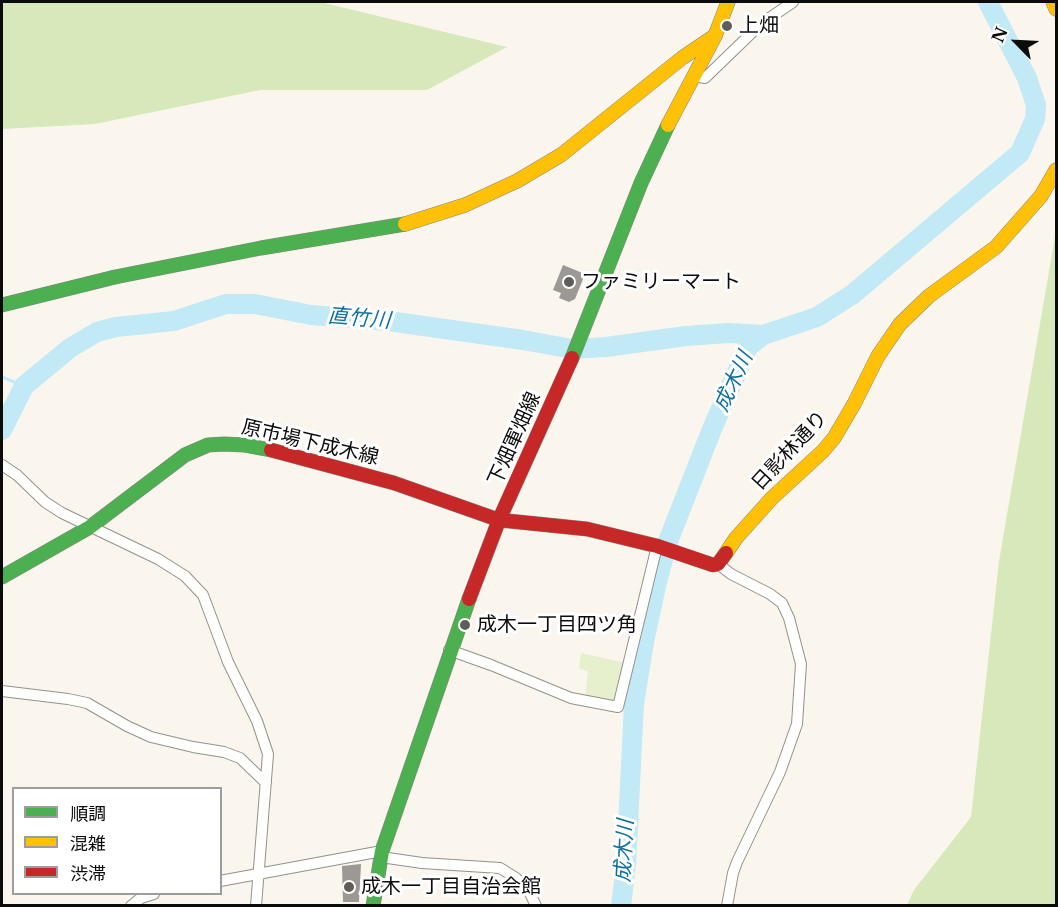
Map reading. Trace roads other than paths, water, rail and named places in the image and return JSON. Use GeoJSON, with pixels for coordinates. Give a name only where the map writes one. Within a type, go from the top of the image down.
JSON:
{"type":"FeatureCollection","features":[{"type":"Feature","properties":{"kind":"street","name":"下畑軍畑線"},"geometry":{"type":"LineString","coordinates":[[373,906],[382,854],[449,650],[499,519],[584,332],[641,183],[660,140],[715,36],[728,2]]}},
{"type":"Feature","properties":{"kind":"street"},"geometry":{"type":"LineString","coordinates":[[694,76],[705,78],[762,23],[793,2]]}},
{"type":"Feature","properties":{"kind":"street"},"geometry":{"type":"LineString","coordinates":[[1053,2],[1056,9]]}},
{"type":"Feature","properties":{"kind":"street"},"geometry":{"type":"LineString","coordinates":[[2,305],[116,277],[261,248],[393,227],[465,206],[517,181],[561,155],[682,58],[715,36]]}},
{"type":"Feature","properties":{"kind":"street","name":"日影林通り"},"geometry":{"type":"LineString","coordinates":[[718,564],[736,538],[772,498],[834,438],[878,356],[900,324],[929,296],[996,247],[1041,196],[1056,170]]}},
{"type":"Feature","properties":{"kind":"street","name":"原市場下成木線"},"geometry":{"type":"LineString","coordinates":[[2,577],[90,527],[184,455],[208,445],[244,445],[270,450],[394,483],[499,519]]}},
{"type":"Feature","properties":{"kind":"street"},"geometry":{"type":"LineString","coordinates":[[2,465],[45,502],[90,527],[158,559],[185,576],[203,595],[228,662],[257,721],[268,754],[256,906]]}},
{"type":"Feature","properties":{"kind":"street"},"geometry":{"type":"LineString","coordinates":[[499,519],[587,529],[658,546],[713,565],[718,564],[782,603],[789,618],[801,664],[797,724],[780,772],[737,862],[728,906]]}},
{"type":"Feature","properties":{"kind":"street"},"geometry":{"type":"LineString","coordinates":[[449,650],[571,698],[618,707],[658,546]]}},
{"type":"Feature","properties":{"kind":"street"},"geometry":{"type":"LineString","coordinates":[[2,692],[87,703],[127,726],[152,737],[232,754],[240,758],[266,783]]}},
{"type":"Feature","properties":{"kind":"street"},"geometry":{"type":"LineString","coordinates":[[222,882],[382,854],[422,863],[500,868],[516,878],[529,891],[536,906]]}},
{"type":"Feature","properties":{"kind":"street"},"geometry":{"type":"LineString","coordinates":[[131,906],[141,898],[151,895]]}},
{"type":"Feature","properties":{"kind":"waterway","name":"成木川"},"geometry":{"type":"LineString","coordinates":[[621,906],[626,866],[634,704],[644,642],[667,544],[712,429],[748,347],[763,335],[817,317],[853,294],[1020,153],[1035,119],[1036,105],[1027,78],[988,2]]}},
{"type":"Feature","properties":{"kind":"waterway","name":"直竹川"},"geometry":{"type":"LineString","coordinates":[[2,430],[24,386],[70,348],[97,332],[116,327],[174,321],[226,304],[255,304],[311,315],[388,321],[572,349],[606,347],[686,336],[728,333],[763,335]]}},
{"type":"Feature","properties":{"kind":"waterway"},"geometry":{"type":"LineString","coordinates":[[2,377],[24,386]]}},
{"type":"Feature","properties":{"kind":"place","name":"上畑"},"geometry":{"type":"Point","coordinates":[727,26]}},
{"type":"Feature","properties":{"kind":"place","name":"ファミリーマート"},"geometry":{"type":"Point","coordinates":[569,282]}},
{"type":"Feature","properties":{"kind":"place","name":"成木一丁目四ツ角"},"geometry":{"type":"Point","coordinates":[465,625]}},
{"type":"Feature","properties":{"kind":"place","name":"成木一丁目自治会館"},"geometry":{"type":"Point","coordinates":[349,887]}}]}
